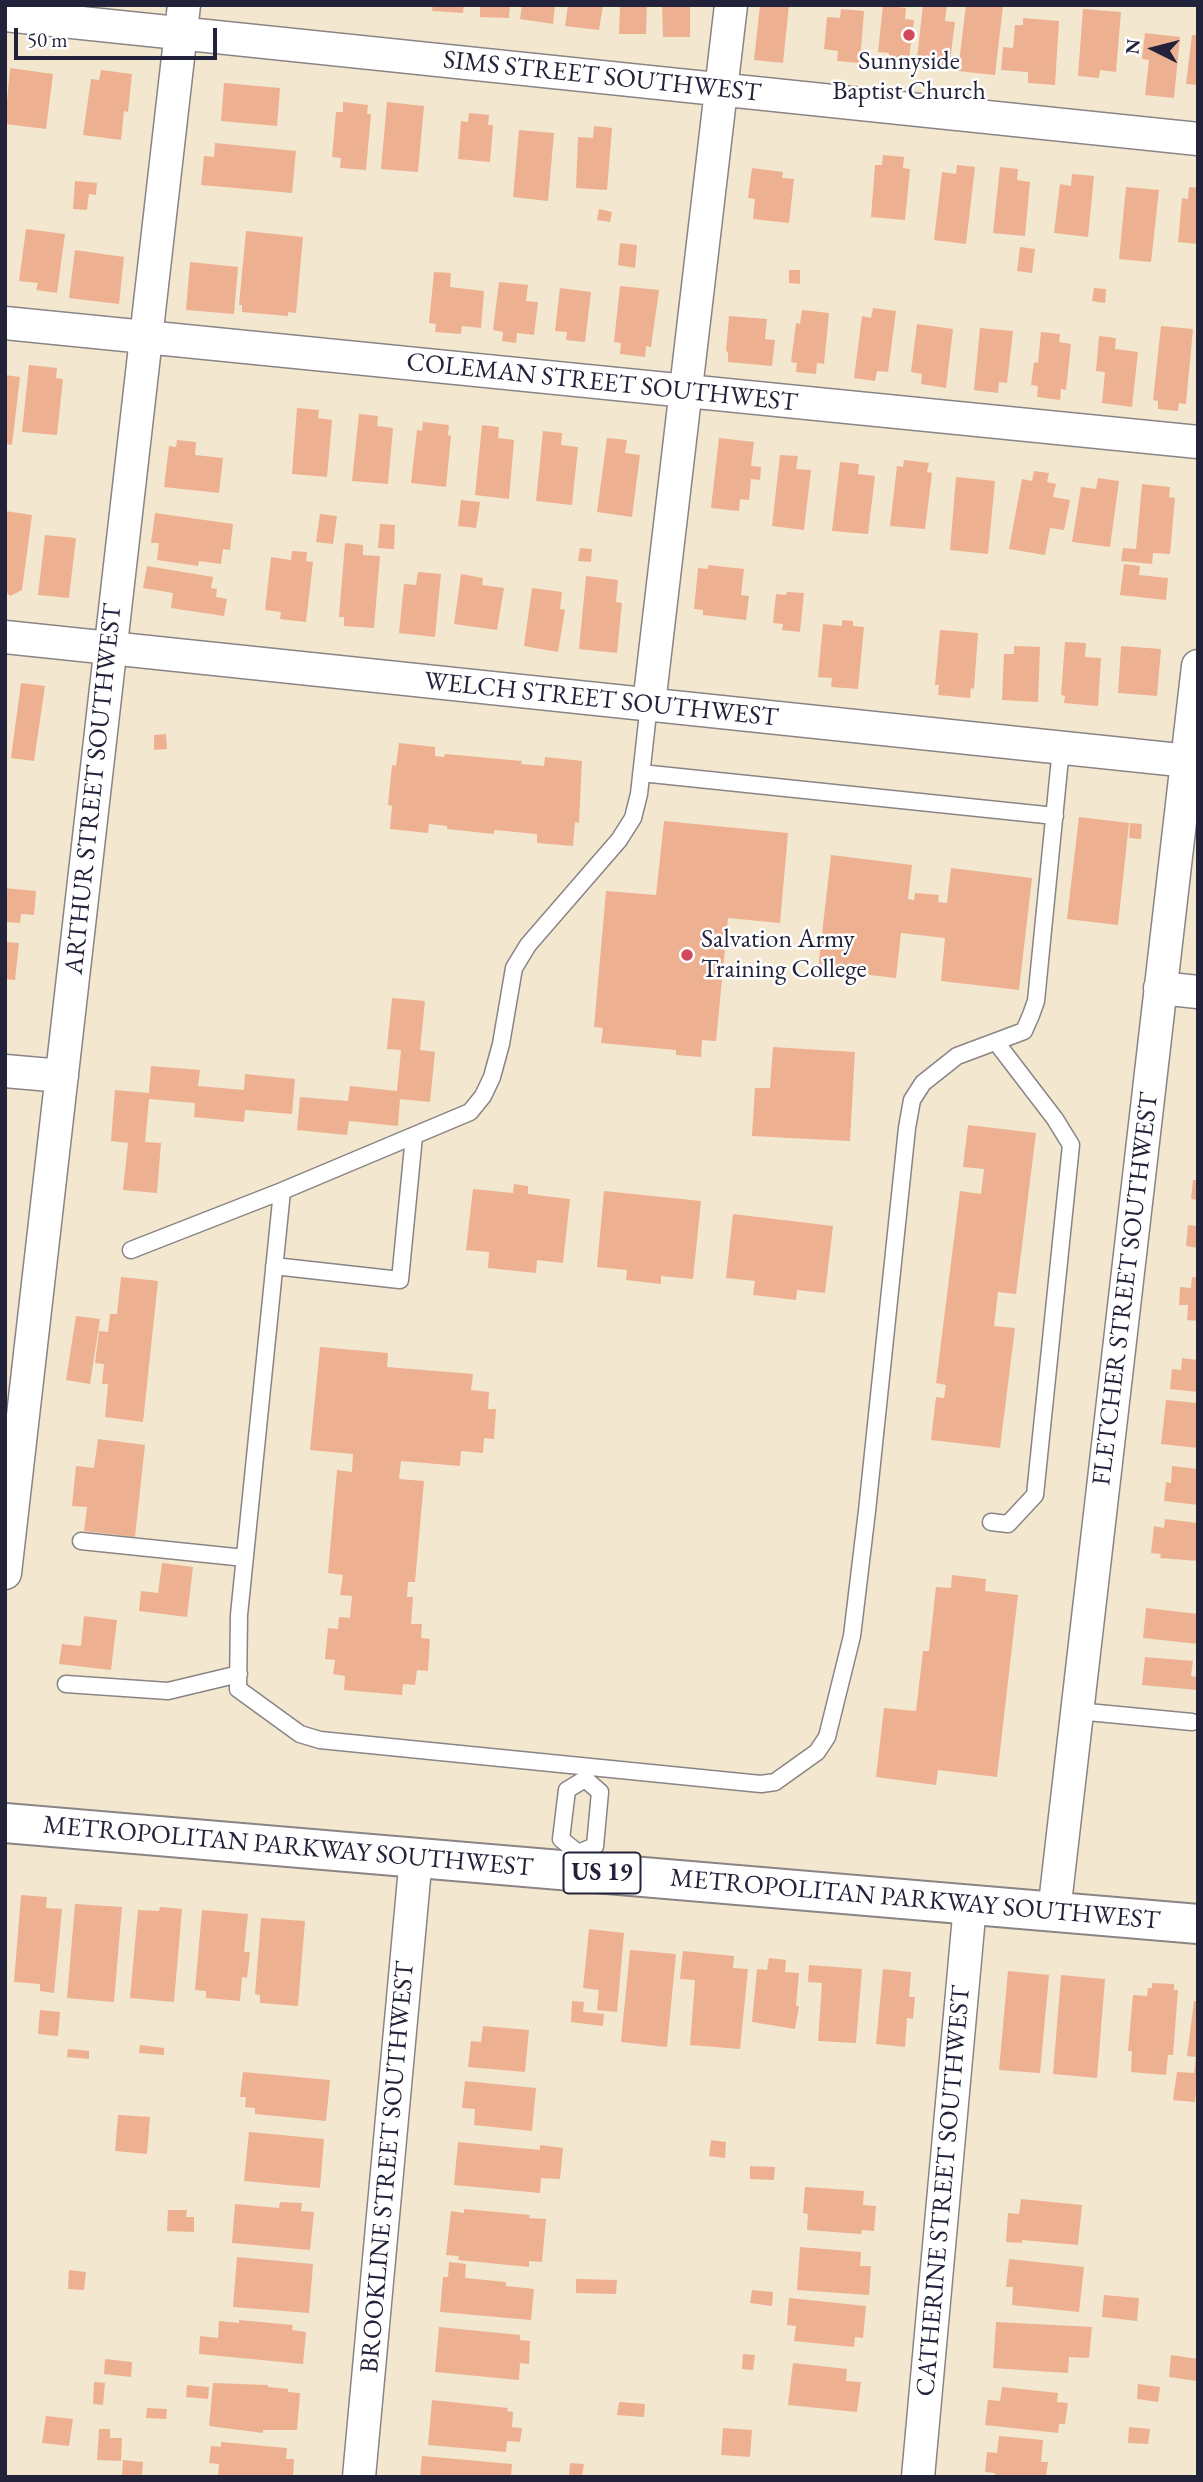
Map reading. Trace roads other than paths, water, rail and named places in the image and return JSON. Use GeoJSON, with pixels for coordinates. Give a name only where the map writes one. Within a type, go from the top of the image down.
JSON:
{"type":"FeatureCollection","features":[{"type":"Feature","properties":{"kind":"main road","name":"METROPOLITAN PARKWAY SOUTHWEST"},"geometry":{"type":"LineString","coordinates":[[5,1823],[416,1857],[576,1862],[970,1905],[1198,1924]]}},
{"type":"Feature","properties":{"kind":"street"},"geometry":{"type":"LineString","coordinates":[[649,705],[731,5]]}},
{"type":"Feature","properties":{"kind":"street","name":"SIMS STREET SOUTHWEST"},"geometry":{"type":"LineString","coordinates":[[5,15],[182,19],[721,89],[1198,139]]}},
{"type":"Feature","properties":{"kind":"street","name":"ARTHUR STREET SOUTHWEST"},"geometry":{"type":"LineString","coordinates":[[5,1573],[13,1446],[62,1076],[182,19]]}},
{"type":"Feature","properties":{"kind":"street","name":"COLEMAN STREET SOUTHWEST"},"geometry":{"type":"LineString","coordinates":[[5,323],[1198,442]]}},
{"type":"Feature","properties":{"kind":"street","name":"WELCH STREET SOUTHWEST"},"geometry":{"type":"LineString","coordinates":[[5,637],[1192,761]]}},
{"type":"Feature","properties":{"kind":"street","name":"FLETCHER STREET SOUTHWEST"},"geometry":{"type":"LineString","coordinates":[[1054,1912],[1160,988],[1192,761],[1198,666]]}},
{"type":"Feature","properties":{"kind":"street"},"geometry":{"type":"LineString","coordinates":[[1160,988],[1198,992]]}},
{"type":"Feature","properties":{"kind":"street"},"geometry":{"type":"LineString","coordinates":[[5,1071],[62,1076]]}},
{"type":"Feature","properties":{"kind":"street","name":"BROOKLINE STREET SOUTHWEST"},"geometry":{"type":"LineString","coordinates":[[359,2477],[416,1857]]}},
{"type":"Feature","properties":{"kind":"street","name":"CATHERINE STREET SOUTHWEST"},"geometry":{"type":"LineString","coordinates":[[918,2477],[970,1905]]}},
{"type":"Feature","properties":{"kind":"lane"},"geometry":{"type":"LineString","coordinates":[[131,1250],[282,1191],[470,1112],[483,1096],[492,1077],[501,1044],[514,968],[528,945],[619,840],[633,818],[649,705]]}},
{"type":"Feature","properties":{"kind":"lane"},"geometry":{"type":"LineString","coordinates":[[282,1191],[239,1615],[238,1689],[300,1734],[320,1740],[585,1773],[761,1784],[775,1782],[817,1752],[827,1737],[852,1636],[906,1128],[912,1100],[923,1083],[957,1056],[1024,1031],[1036,1001],[1061,748]]}},
{"type":"Feature","properties":{"kind":"lane"},"geometry":{"type":"LineString","coordinates":[[641,774],[1055,816]]}},
{"type":"Feature","properties":{"kind":"lane"},"geometry":{"type":"LineString","coordinates":[[991,1522],[1008,1524],[1035,1495],[1071,1145],[1055,1119],[996,1042]]}},
{"type":"Feature","properties":{"kind":"lane"},"geometry":{"type":"LineString","coordinates":[[274,1266],[400,1280],[414,1136]]}},
{"type":"Feature","properties":{"kind":"lane"},"geometry":{"type":"LineString","coordinates":[[81,1541],[245,1558]]}},
{"type":"Feature","properties":{"kind":"lane"},"geometry":{"type":"LineString","coordinates":[[66,1684],[169,1691],[239,1674]]}},
{"type":"Feature","properties":{"kind":"lane"},"geometry":{"type":"LineString","coordinates":[[1077,1711],[1192,1722]]}},
{"type":"Feature","properties":{"kind":"lane"},"geometry":{"type":"LineString","coordinates":[[585,1773],[600,1792],[595,1846],[576,1862],[561,1839],[567,1790],[585,1773]]}},
{"type":"Feature","properties":{"kind":"place","name":"Sunnyside Baptist Church"},"geometry":{"type":"Point","coordinates":[909,35]}},
{"type":"Feature","properties":{"kind":"place","name":"Salvation Army Training College"},"geometry":{"type":"Point","coordinates":[687,955]}}]}
